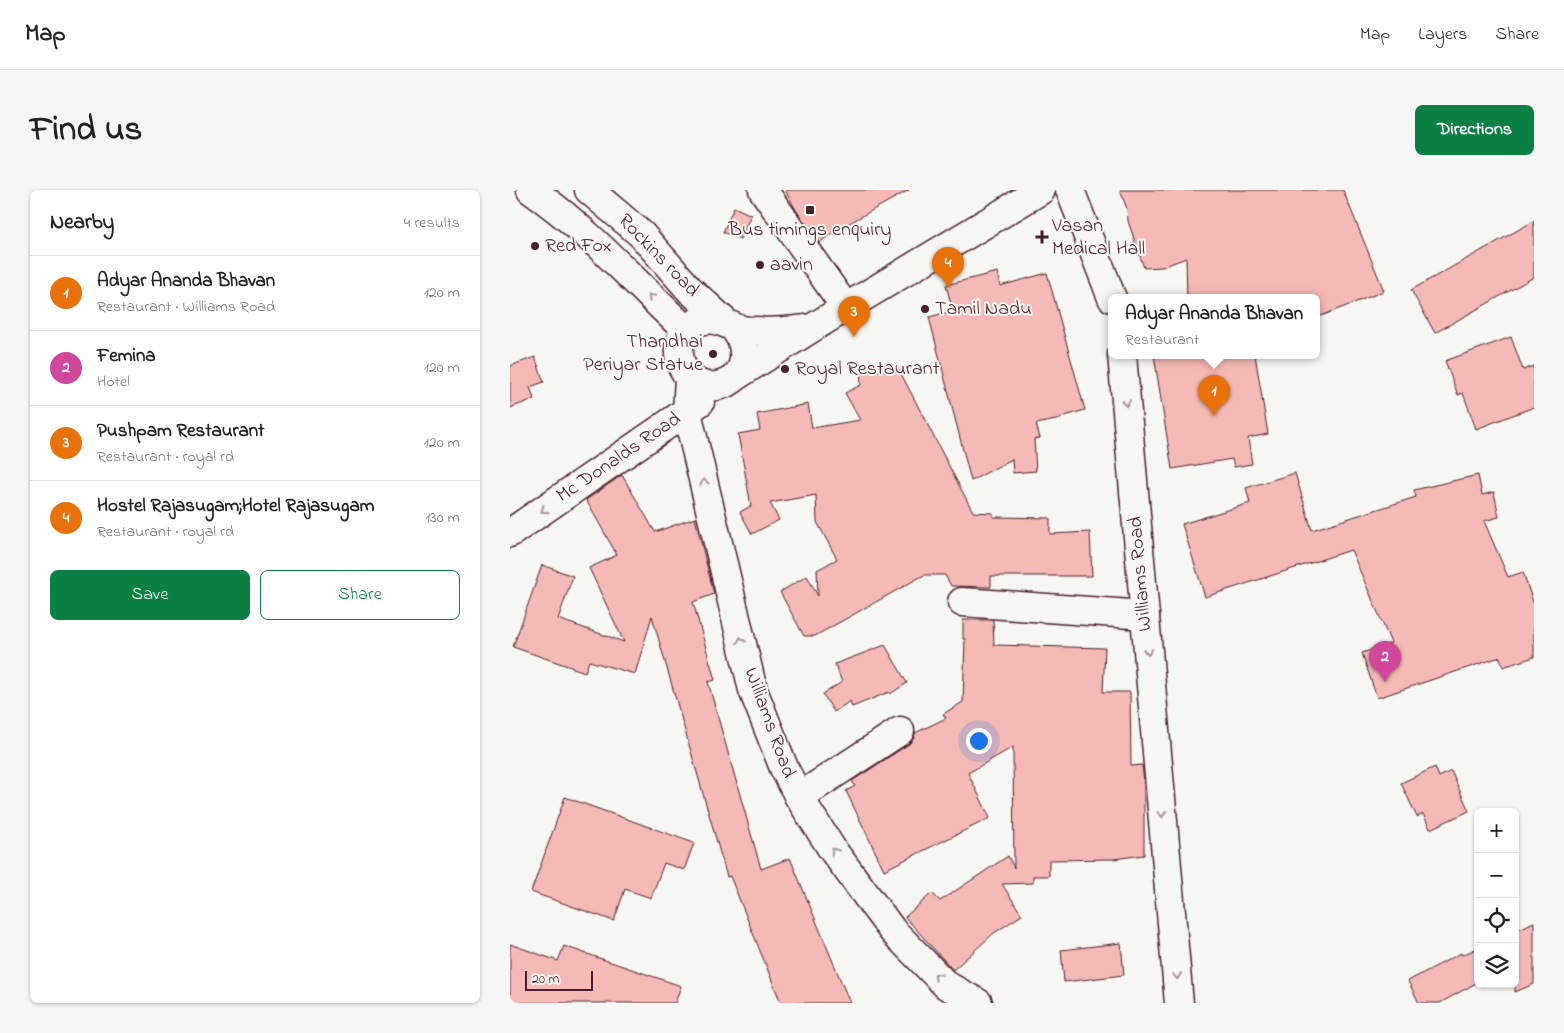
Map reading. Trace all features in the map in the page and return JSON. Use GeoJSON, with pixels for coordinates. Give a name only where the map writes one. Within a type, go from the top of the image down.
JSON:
{"type":"FeatureCollection","features":[{"type":"Feature","properties":{"kind":"street","name":"Rockins road"},"geometry":{"type":"LineString","coordinates":[[531,190],[556,207],[586,234],[687,331]]}},
{"type":"Feature","properties":{"kind":"street","name":"Rockins road"},"geometry":{"type":"LineString","coordinates":[[590,190],[640,234],[690,290],[730,325]]}},
{"type":"Feature","properties":{"kind":"street"},"geometry":{"type":"LineString","coordinates":[[763,190],[846,308]]}},
{"type":"Feature","properties":{"kind":"street","name":"Mc Donalds Road"},"geometry":{"type":"LineString","coordinates":[[510,533],[732,379],[812,328],[1041,190]]}},
{"type":"Feature","properties":{"kind":"street"},"geometry":{"type":"LineString","coordinates":[[1070,190],[1110,294]]}},
{"type":"Feature","properties":{"kind":"street"},"geometry":{"type":"LineString","coordinates":[[730,325],[741,336],[745,346],[746,357],[742,367],[732,379],[718,386],[708,387],[698,384],[689,378],[683,370],[678,350],[681,340],[695,324],[705,320],[715,320],[730,325],[772,333],[812,328]]}},
{"type":"Feature","properties":{"kind":"street","name":"Williams Road"},"geometry":{"type":"LineString","coordinates":[[1122,359],[1179,1003]]}},
{"type":"Feature","properties":{"kind":"street","name":"Williams Road"},"geometry":{"type":"LineString","coordinates":[[689,378],[687,412],[753,690],[784,768],[798,797],[832,849],[892,930],[946,985],[978,1003]]}},
{"type":"Feature","properties":{"kind":"street"},"geometry":{"type":"LineString","coordinates":[[962,602],[1145,615]]}},
{"type":"Feature","properties":{"kind":"street"},"geometry":{"type":"LineString","coordinates":[[798,797],[900,731]]}},
{"type":"Feature","properties":{"kind":"building"},"geometry":{"type":"Polygon","coordinates":[[[785,190],[909,190],[835,231],[819,243],[796,210],[785,190]]]}},
{"type":"Feature","properties":{"kind":"building"},"geometry":{"type":"Polygon","coordinates":[[[1120,190],[1343,190],[1384,291],[1320,316],[1320,294],[1187,294],[1186,258],[1162,267],[1144,268],[1128,221],[1127,209],[1120,190]]]}},
{"type":"Feature","properties":{"kind":"building"},"geometry":{"type":"Polygon","coordinates":[[[734,207],[751,215],[740,239],[723,232],[734,207]]]}},
{"type":"Feature","properties":{"kind":"building"},"geometry":{"type":"Polygon","coordinates":[[[1534,221],[1534,277],[1435,333],[1411,290],[1534,221]]]}},
{"type":"Feature","properties":{"kind":"building"},"geometry":{"type":"Polygon","coordinates":[[[997,272],[1000,286],[1047,273],[1085,410],[1061,417],[1061,419],[1036,424],[1040,438],[1034,439],[1036,471],[1013,473],[1012,459],[971,481],[929,317],[953,311],[946,285],[997,272]]]}},
{"type":"Feature","properties":{"kind":"building"},"geometry":{"type":"Polygon","coordinates":[[[1511,337],[1523,370],[1534,366],[1534,407],[1476,429],[1463,393],[1458,395],[1445,361],[1511,337]]]}},
{"type":"Feature","properties":{"kind":"building"},"geometry":{"type":"Polygon","coordinates":[[[535,357],[544,382],[530,387],[534,399],[510,408],[510,366],[535,357]]]}},
{"type":"Feature","properties":{"kind":"building"},"geometry":{"type":"Polygon","coordinates":[[[1155,359],[1256,359],[1268,434],[1248,438],[1252,464],[1234,467],[1232,459],[1172,469],[1155,359]]]}},
{"type":"Feature","properties":{"kind":"building"},"geometry":{"type":"Polygon","coordinates":[[[896,364],[973,512],[993,513],[993,517],[1050,518],[1050,534],[1090,532],[1092,576],[991,576],[991,587],[951,586],[945,575],[924,575],[815,636],[804,636],[780,592],[807,576],[818,596],[817,570],[837,559],[817,522],[816,495],[770,503],[779,520],[752,534],[740,512],[751,506],[738,434],[760,430],[757,414],[808,404],[812,428],[860,420],[845,393],[861,385],[860,372],[885,370],[896,364]]]}},
{"type":"Feature","properties":{"kind":"building"},"geometry":{"type":"Polygon","coordinates":[[[1295,473],[1312,530],[1416,497],[1414,490],[1478,475],[1482,495],[1494,492],[1499,517],[1484,521],[1508,577],[1523,572],[1534,605],[1534,657],[1503,667],[1500,657],[1377,698],[1362,653],[1391,643],[1351,550],[1205,597],[1182,524],[1250,503],[1246,488],[1295,473]]]}},
{"type":"Feature","properties":{"kind":"building"},"geometry":{"type":"Polygon","coordinates":[[[622,475],[655,532],[695,518],[714,594],[693,602],[715,680],[708,682],[761,869],[790,858],[850,1003],[781,1003],[730,876],[727,877],[652,616],[635,674],[589,661],[585,672],[513,647],[542,565],[573,576],[558,619],[624,642],[589,568],[617,555],[586,500],[622,475]]]}},
{"type":"Feature","properties":{"kind":"building"},"geometry":{"type":"Polygon","coordinates":[[[963,620],[993,620],[994,645],[1105,648],[1103,692],[1130,692],[1131,766],[1142,765],[1144,782],[1144,855],[1113,859],[1049,860],[1049,876],[1033,876],[1033,883],[1002,884],[1022,915],[994,933],[953,970],[905,917],[932,893],[940,901],[1008,856],[1014,868],[1013,747],[968,773],[990,818],[884,870],[846,791],[855,786],[852,781],[909,744],[914,738],[915,733],[946,718],[943,714],[963,702],[965,639],[963,639],[963,620]]]}},
{"type":"Feature","properties":{"kind":"building"},"geometry":{"type":"Polygon","coordinates":[[[885,645],[907,683],[890,694],[889,692],[852,707],[850,701],[834,712],[823,694],[842,682],[835,664],[885,645]]]}},
{"type":"Feature","properties":{"kind":"building"},"geometry":{"type":"Polygon","coordinates":[[[1435,767],[1439,777],[1451,771],[1469,811],[1430,829],[1423,814],[1417,817],[1401,783],[1435,767]]]}},
{"type":"Feature","properties":{"kind":"building"},"geometry":{"type":"Polygon","coordinates":[[[565,797],[694,843],[684,870],[664,863],[651,898],[625,889],[614,921],[531,892],[565,797]]]}},
{"type":"Feature","properties":{"kind":"building"},"geometry":{"type":"Polygon","coordinates":[[[1534,922],[1534,984],[1515,992],[1515,988],[1519,988],[1519,929],[1534,922]]]}},
{"type":"Feature","properties":{"kind":"building"},"geometry":{"type":"Polygon","coordinates":[[[1121,943],[1124,975],[1064,982],[1061,950],[1121,943]]]}},
{"type":"Feature","properties":{"kind":"building"},"geometry":{"type":"Polygon","coordinates":[[[510,944],[558,961],[564,946],[681,986],[675,1003],[510,1003],[510,944]]]}},
{"type":"Feature","properties":{"kind":"building"},"geometry":{"type":"Polygon","coordinates":[[[1474,950],[1474,984],[1440,1003],[1419,1003],[1408,981],[1461,953],[1462,955],[1474,950]]]}},
{"type":"Feature","properties":{"kind":"place","name":"Bus timings enquiry"},"geometry":{"type":"Point","coordinates":[810,210]}},
{"type":"Feature","properties":{"kind":"place","name":"Vasan Medical Hall"},"geometry":{"type":"Point","coordinates":[1042,237]}},
{"type":"Feature","properties":{"kind":"place","name":"Red Fox"},"geometry":{"type":"Point","coordinates":[535,246]}},
{"type":"Feature","properties":{"kind":"place","name":"aavin"},"geometry":{"type":"Point","coordinates":[760,265]}},
{"type":"Feature","properties":{"kind":"place","name":"Hostel Rajasugam;Hotel Rajasugam"},"geometry":{"type":"Point","coordinates":[948,288]}},
{"type":"Feature","properties":{"kind":"place","name":"Tamil Nadu"},"geometry":{"type":"Point","coordinates":[925,309]}},
{"type":"Feature","properties":{"kind":"place","name":"Pushpam Restaurant"},"geometry":{"type":"Point","coordinates":[854,337]}},
{"type":"Feature","properties":{"kind":"place","name":"Thandhai Periyar Statue"},"geometry":{"type":"Point","coordinates":[713,354]}},
{"type":"Feature","properties":{"kind":"place","name":"Royal Restaurant"},"geometry":{"type":"Point","coordinates":[785,369]}},
{"type":"Feature","properties":{"kind":"place","name":"Adyar Ananda Bhavan"},"geometry":{"type":"Point","coordinates":[1214,416]}},
{"type":"Feature","properties":{"kind":"place","name":"Femina"},"geometry":{"type":"Point","coordinates":[1385,682]}}]}
